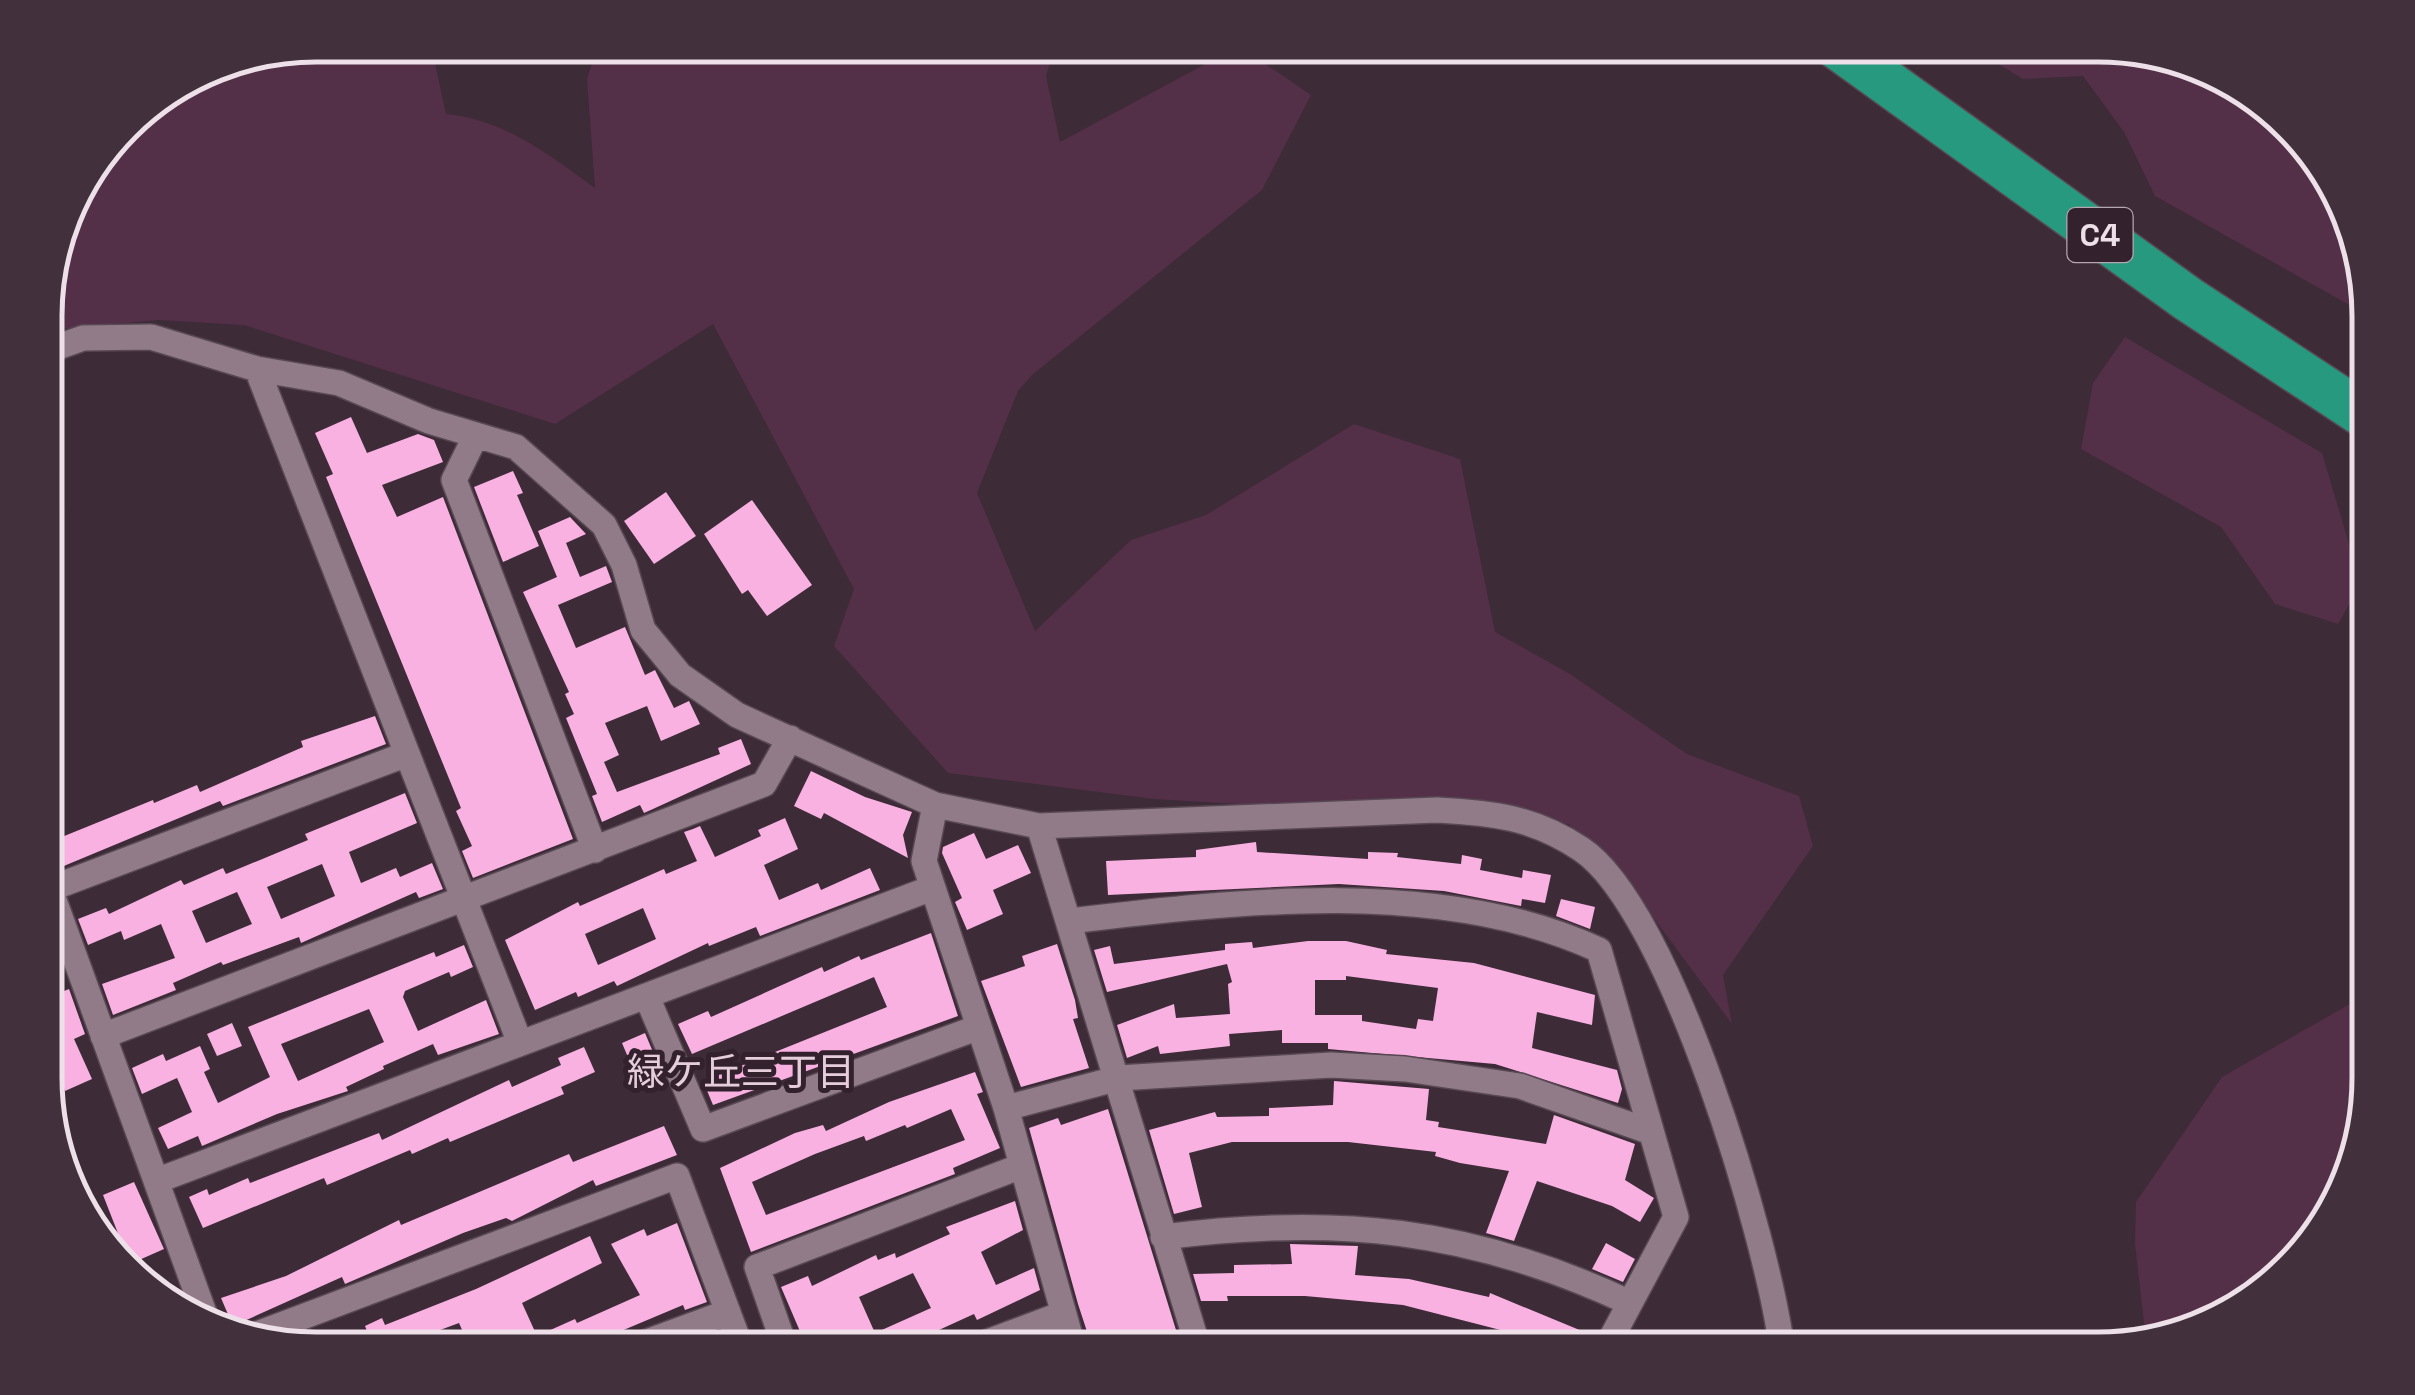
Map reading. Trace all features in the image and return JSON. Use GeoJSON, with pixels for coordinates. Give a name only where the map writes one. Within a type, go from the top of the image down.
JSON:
{"type":"FeatureCollection","features":[{"type":"Feature","properties":{"kind":"highway","name":"C4"},"geometry":{"type":"LineString","coordinates":[[1860,63],[2188,299],[2352,406]]}},
{"type":"Feature","properties":{"kind":"street"},"geometry":{"type":"LineString","coordinates":[[62,346],[83,338],[151,337],[257,370],[340,383],[429,421],[516,447],[604,525],[624,566],[644,630],[680,675],[737,715],[935,805],[1040,826],[1437,810],[1521,818],[1584,850],[1636,910],[1676,988],[1743,1188],[1778,1332]]}},
{"type":"Feature","properties":{"kind":"street"},"geometry":{"type":"LineString","coordinates":[[257,370],[520,1043]]}},
{"type":"Feature","properties":{"kind":"street"},"geometry":{"type":"LineString","coordinates":[[476,435],[454,480],[595,850]]}},
{"type":"Feature","properties":{"kind":"street"},"geometry":{"type":"LineString","coordinates":[[104,1036],[764,784],[790,738]]}},
{"type":"Feature","properties":{"kind":"street"},"geometry":{"type":"LineString","coordinates":[[62,885],[407,754]]}},
{"type":"Feature","properties":{"kind":"street"},"geometry":{"type":"LineString","coordinates":[[935,805],[924,860],[1006,1108],[1019,1167],[1068,1332]]}},
{"type":"Feature","properties":{"kind":"street"},"geometry":{"type":"LineString","coordinates":[[1040,826],[1193,1332]]}},
{"type":"Feature","properties":{"kind":"street"},"geometry":{"type":"LineString","coordinates":[[156,1180],[932,888]]}},
{"type":"Feature","properties":{"kind":"street"},"geometry":{"type":"LineString","coordinates":[[1070,922],[1206,905],[1302,902],[1455,910],[1552,929],[1599,950],[1676,1217],[1614,1332]]}},
{"type":"Feature","properties":{"kind":"street"},"geometry":{"type":"LineString","coordinates":[[62,925],[201,1304]]}},
{"type":"Feature","properties":{"kind":"street"},"geometry":{"type":"LineString","coordinates":[[647,997],[703,1130],[979,1027]]}},
{"type":"Feature","properties":{"kind":"street"},"geometry":{"type":"LineString","coordinates":[[1006,1108],[1119,1078],[1331,1065],[1405,1069],[1520,1086],[1651,1132]]}},
{"type":"Feature","properties":{"kind":"street"},"geometry":{"type":"LineString","coordinates":[[780,1332],[757,1267],[1019,1167]]}},
{"type":"Feature","properties":{"kind":"street"},"geometry":{"type":"LineString","coordinates":[[273,1328],[677,1176],[735,1332]]}},
{"type":"Feature","properties":{"kind":"street"},"geometry":{"type":"LineString","coordinates":[[1163,1237],[1308,1224],[1412,1234],[1532,1260],[1628,1302]]}},
{"type":"Feature","properties":{"kind":"street"},"geometry":{"type":"LineString","coordinates":[[674,1332],[728,1312]]}},
{"type":"Feature","properties":{"kind":"street"},"geometry":{"type":"LineString","coordinates":[[1014,1332],[1062,1314]]}},
{"type":"Feature","properties":{"kind":"shaded area"},"geometry":{"type":"Polygon","coordinates":[[[316,63],[435,63],[446,114],[507,131],[595,188],[587,79],[592,63],[1050,63],[1046,76],[1060,142],[1207,63],[1264,63],[1311,95],[1262,190],[1032,375],[1018,391],[977,493],[1035,631],[1131,540],[1206,515],[1354,424],[1460,459],[1495,632],[1570,674],[1687,754],[1799,796],[1813,846],[1723,975],[1732,1024],[1647,909],[1569,824],[1154,799],[948,773],[834,646],[854,589],[713,324],[555,424],[244,325],[159,320],[62,329],[65,283],[76,235],[105,175],[149,126],[189,97],[251,71],[316,63]]]}},
{"type":"Feature","properties":{"kind":"shaded area"},"geometry":{"type":"Polygon","coordinates":[[[1997,63],[2132,65],[2196,82],[2253,115],[2300,162],[2333,219],[2344,251],[2352,306],[2155,196],[2124,132],[2083,76],[2023,79],[1997,63]]]}},
{"type":"Feature","properties":{"kind":"shaded area"},"geometry":{"type":"Polygon","coordinates":[[[2125,337],[2322,453],[2352,554],[2352,600],[2338,624],[2275,604],[2221,527],[2081,449],[2093,383],[2125,337]]]}},
{"type":"Feature","properties":{"kind":"shaded area"},"geometry":{"type":"Polygon","coordinates":[[[2352,1003],[2350,1112],[2344,1144],[2318,1206],[2278,1258],[2240,1290],[2180,1319],[2145,1328],[2135,1244],[2136,1202],[2222,1077],[2352,1003]]]}},
{"type":"Feature","properties":{"kind":"building"},"geometry":{"type":"Polygon","coordinates":[[[351,417],[367,453],[418,434],[434,440],[443,462],[382,485],[397,517],[443,497],[573,839],[473,878],[462,851],[472,846],[456,811],[461,808],[326,477],[333,474],[315,433],[351,417]]]}},
{"type":"Feature","properties":{"kind":"building"},"geometry":{"type":"Polygon","coordinates":[[[513,471],[523,493],[517,495],[539,546],[503,562],[474,487],[513,471]]]}},
{"type":"Feature","properties":{"kind":"building"},"geometry":{"type":"Polygon","coordinates":[[[666,492],[696,536],[654,564],[624,521],[666,492]]]}},
{"type":"Feature","properties":{"kind":"building"},"geometry":{"type":"Polygon","coordinates":[[[752,500],[812,585],[767,616],[748,590],[742,594],[704,534],[752,500]]]}},
{"type":"Feature","properties":{"kind":"building"},"geometry":{"type":"Polygon","coordinates":[[[570,517],[586,534],[566,543],[580,577],[606,566],[612,582],[558,605],[576,648],[625,627],[645,675],[655,670],[674,708],[689,701],[700,724],[661,741],[647,706],[605,723],[619,755],[604,762],[617,792],[720,754],[718,748],[741,739],[751,764],[644,813],[640,805],[602,822],[592,796],[597,794],[566,718],[574,714],[565,694],[569,692],[523,592],[557,577],[538,531],[570,517]]]}},
{"type":"Feature","properties":{"kind":"building"},"geometry":{"type":"Polygon","coordinates":[[[375,716],[386,744],[223,806],[220,801],[62,867],[62,837],[197,785],[200,792],[303,747],[301,741],[375,716]]]}},
{"type":"Feature","properties":{"kind":"building"},"geometry":{"type":"Polygon","coordinates":[[[811,771],[865,797],[912,812],[903,835],[908,858],[824,813],[821,819],[794,806],[811,771]]]}},
{"type":"Feature","properties":{"kind":"building"},"geometry":{"type":"Polygon","coordinates":[[[405,793],[417,823],[349,852],[361,883],[396,868],[400,877],[432,863],[443,889],[419,898],[416,892],[301,943],[299,937],[223,965],[221,962],[173,983],[176,990],[113,1015],[102,984],[175,958],[161,924],[124,940],[121,931],[88,945],[78,919],[106,908],[109,914],[181,880],[184,885],[223,868],[226,874],[308,840],[305,834],[405,793]],[[322,864],[267,887],[281,919],[335,896],[322,864]],[[237,892],[192,911],[206,943],[252,924],[237,892]]]}},
{"type":"Feature","properties":{"kind":"building"},"geometry":{"type":"Polygon","coordinates":[[[785,818],[798,849],[764,865],[779,900],[818,883],[821,890],[870,868],[880,890],[760,936],[756,927],[709,946],[708,943],[617,986],[614,981],[578,997],[576,992],[535,1010],[505,940],[578,902],[580,906],[664,869],[666,874],[697,861],[684,832],[700,826],[715,857],[761,836],[758,830],[785,818]],[[643,908],[585,934],[598,965],[656,939],[643,908]]]}},
{"type":"Feature","properties":{"kind":"building"},"geometry":{"type":"Polygon","coordinates":[[[974,833],[986,859],[1018,845],[1031,873],[993,890],[1003,914],[967,930],[955,902],[962,898],[942,853],[943,847],[974,833]]]}},
{"type":"Feature","properties":{"kind":"building"},"geometry":{"type":"Polygon","coordinates":[[[1256,842],[1257,852],[1368,859],[1368,852],[1398,853],[1397,857],[1461,864],[1462,855],[1482,859],[1480,870],[1522,878],[1523,870],[1551,875],[1545,903],[1522,899],[1521,906],[1444,891],[1339,884],[1108,895],[1106,861],[1196,857],[1196,850],[1256,842]]]}},
{"type":"Feature","properties":{"kind":"building"},"geometry":{"type":"Polygon","coordinates":[[[1561,899],[1595,907],[1590,929],[1556,916],[1561,899]]]}},
{"type":"Feature","properties":{"kind":"building"},"geometry":{"type":"Polygon","coordinates":[[[931,933],[958,1016],[713,1105],[703,1081],[887,1007],[874,977],[692,1054],[678,1024],[708,1011],[711,1017],[822,967],[824,972],[859,956],[861,960],[931,933]]]}},
{"type":"Feature","properties":{"kind":"building"},"geometry":{"type":"Polygon","coordinates":[[[1346,941],[1387,950],[1386,954],[1474,963],[1595,995],[1592,1025],[1537,1012],[1532,1048],[1617,1070],[1622,1089],[1618,1103],[1495,1064],[1328,1049],[1328,1043],[1282,1043],[1282,1030],[1229,1034],[1230,1046],[1160,1054],[1158,1046],[1127,1058],[1117,1025],[1174,1004],[1176,1018],[1230,1014],[1228,984],[1232,982],[1227,964],[1107,992],[1094,950],[1110,946],[1114,964],[1225,950],[1225,944],[1252,942],[1253,948],[1346,941]],[[1346,976],[1346,980],[1315,980],[1315,1015],[1362,1015],[1362,1021],[1416,1029],[1418,1019],[1433,1021],[1438,988],[1346,976]]]}},
{"type":"Feature","properties":{"kind":"building"},"geometry":{"type":"Polygon","coordinates":[[[1057,944],[1075,1000],[1078,1018],[1073,1019],[1089,1068],[1021,1087],[981,981],[1025,966],[1022,956],[1057,944]]]}},
{"type":"Feature","properties":{"kind":"building"},"geometry":{"type":"Polygon","coordinates":[[[464,945],[473,967],[451,977],[449,972],[405,991],[403,997],[418,1031],[486,1000],[499,1034],[438,1055],[433,1044],[383,1066],[384,1069],[346,1087],[348,1091],[277,1114],[202,1146],[198,1136],[168,1149],[158,1128],[192,1112],[177,1078],[142,1094],[132,1068],[163,1054],[166,1061],[200,1046],[210,1069],[204,1072],[218,1103],[270,1077],[248,1027],[434,952],[436,957],[464,945]],[[369,1009],[281,1044],[298,1081],[384,1042],[369,1009]]]}},
{"type":"Feature","properties":{"kind":"building"},"geometry":{"type":"Polygon","coordinates":[[[69,989],[85,1034],[74,1039],[92,1079],[65,1091],[62,1078],[62,992],[69,989]]]}},
{"type":"Feature","properties":{"kind":"building"},"geometry":{"type":"Polygon","coordinates":[[[232,1023],[242,1046],[217,1056],[207,1034],[232,1023]]]}},
{"type":"Feature","properties":{"kind":"building"},"geometry":{"type":"Polygon","coordinates":[[[645,1033],[653,1052],[630,1062],[622,1043],[645,1033]]]}},
{"type":"Feature","properties":{"kind":"building"},"geometry":{"type":"Polygon","coordinates":[[[584,1047],[595,1072],[561,1087],[564,1094],[450,1142],[448,1138],[412,1154],[410,1150],[327,1185],[324,1178],[203,1228],[189,1197],[207,1189],[209,1195],[248,1178],[250,1183],[379,1133],[382,1140],[509,1080],[512,1087],[561,1065],[558,1058],[584,1047]]]}},
{"type":"Feature","properties":{"kind":"building"},"geometry":{"type":"Polygon","coordinates":[[[975,1072],[983,1092],[977,1094],[1000,1148],[953,1168],[955,1174],[751,1252],[720,1168],[795,1133],[823,1125],[826,1131],[889,1102],[975,1072]],[[951,1109],[866,1141],[864,1136],[752,1182],[766,1215],[965,1140],[951,1109]]]}},
{"type":"Feature","properties":{"kind":"building"},"geometry":{"type":"Polygon","coordinates":[[[1334,1081],[1429,1089],[1426,1120],[1439,1122],[1438,1127],[1546,1144],[1554,1115],[1635,1144],[1625,1180],[1654,1198],[1640,1222],[1612,1206],[1537,1181],[1514,1241],[1486,1233],[1509,1171],[1460,1163],[1435,1156],[1436,1152],[1348,1142],[1232,1142],[1189,1153],[1202,1207],[1174,1214],[1149,1130],[1215,1112],[1217,1117],[1269,1116],[1269,1108],[1333,1105],[1334,1081]]]}},
{"type":"Feature","properties":{"kind":"building"},"geometry":{"type":"Polygon","coordinates":[[[1108,1109],[1176,1332],[1087,1332],[1029,1128],[1058,1118],[1061,1125],[1108,1109]]]}},
{"type":"Feature","properties":{"kind":"building"},"geometry":{"type":"Polygon","coordinates":[[[664,1126],[677,1155],[596,1186],[593,1180],[512,1221],[506,1218],[463,1233],[345,1284],[342,1277],[243,1321],[229,1316],[221,1298],[286,1276],[399,1220],[401,1225],[569,1154],[573,1162],[664,1126]]]}},
{"type":"Feature","properties":{"kind":"building"},"geometry":{"type":"Polygon","coordinates":[[[134,1182],[164,1249],[140,1260],[120,1239],[103,1195],[134,1182]]]}},
{"type":"Feature","properties":{"kind":"building"},"geometry":{"type":"Polygon","coordinates":[[[1015,1201],[1023,1230],[981,1252],[996,1285],[1034,1268],[1040,1290],[977,1320],[974,1314],[934,1332],[877,1332],[931,1308],[913,1273],[859,1297],[875,1332],[800,1332],[781,1287],[808,1276],[812,1286],[876,1255],[878,1260],[895,1253],[896,1258],[950,1234],[946,1227],[1015,1201]]]}},
{"type":"Feature","properties":{"kind":"building"},"geometry":{"type":"Polygon","coordinates":[[[677,1223],[707,1302],[685,1310],[683,1305],[619,1332],[546,1332],[640,1295],[611,1244],[644,1229],[647,1236],[677,1223]]]}},
{"type":"Feature","properties":{"kind":"building"},"geometry":{"type":"Polygon","coordinates":[[[590,1236],[602,1263],[522,1303],[535,1332],[463,1332],[459,1323],[435,1332],[365,1332],[365,1326],[382,1318],[385,1325],[476,1289],[590,1236]]]}},
{"type":"Feature","properties":{"kind":"building"},"geometry":{"type":"Polygon","coordinates":[[[1606,1243],[1635,1259],[1623,1282],[1592,1269],[1606,1243]]]}},
{"type":"Feature","properties":{"kind":"building"},"geometry":{"type":"Polygon","coordinates":[[[1290,1244],[1358,1246],[1355,1275],[1409,1279],[1489,1297],[1490,1293],[1584,1332],[1508,1332],[1403,1305],[1305,1296],[1227,1296],[1228,1301],[1201,1301],[1193,1274],[1234,1273],[1234,1265],[1292,1264],[1290,1244]]]}},
{"type":"Feature","properties":{"kind":"district","name":"緑ケ丘三丁目"},"geometry":{"type":"Point","coordinates":[741,1072]}}]}
